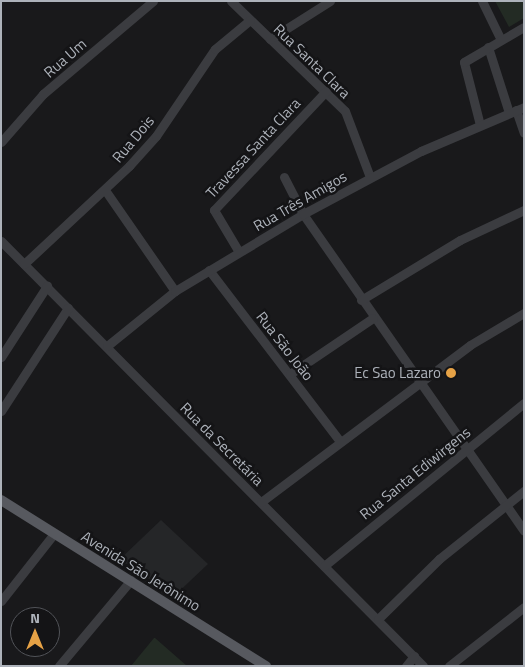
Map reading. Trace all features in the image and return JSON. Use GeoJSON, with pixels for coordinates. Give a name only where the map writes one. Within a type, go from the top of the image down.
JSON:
{"type":"FeatureCollection","features":[{"type":"Feature","properties":{"kind":"main road","name":"Avenida São Jerônimo"},"geometry":{"type":"LineString","coordinates":[[1,500],[53,535],[131,580],[266,666]]}},
{"type":"Feature","properties":{"kind":"street","name":"Rua Um"},"geometry":{"type":"LineString","coordinates":[[1,142],[43,94],[153,1]]}},
{"type":"Feature","properties":{"kind":"street","name":"Rua Santa Clara"},"geometry":{"type":"LineString","coordinates":[[231,1],[345,111],[370,177]]}},
{"type":"Feature","properties":{"kind":"street"},"geometry":{"type":"LineString","coordinates":[[270,39],[330,1]]}},
{"type":"Feature","properties":{"kind":"street"},"geometry":{"type":"LineString","coordinates":[[482,1],[501,40]]}},
{"type":"Feature","properties":{"kind":"street","name":"Rua Dois"},"geometry":{"type":"LineString","coordinates":[[24,264],[105,190],[156,136],[215,49],[250,20]]}},
{"type":"Feature","properties":{"kind":"street"},"geometry":{"type":"LineString","coordinates":[[480,125],[464,62],[524,27]]}},
{"type":"Feature","properties":{"kind":"street"},"geometry":{"type":"LineString","coordinates":[[488,47],[516,110],[524,133]]}},
{"type":"Feature","properties":{"kind":"street","name":"Travessa Santa Clara"},"geometry":{"type":"LineString","coordinates":[[239,252],[214,210],[326,92]]}},
{"type":"Feature","properties":{"kind":"street","name":"Rua Três Amigos"},"geometry":{"type":"LineString","coordinates":[[107,346],[175,291],[303,214],[370,177],[516,110]]}},
{"type":"Feature","properties":{"kind":"street"},"geometry":{"type":"LineString","coordinates":[[284,177],[303,214],[373,318],[421,380],[524,531]]}},
{"type":"Feature","properties":{"kind":"street"},"geometry":{"type":"LineString","coordinates":[[105,190],[175,291]]}},
{"type":"Feature","properties":{"kind":"street"},"geometry":{"type":"LineString","coordinates":[[361,300],[460,240],[524,210]]}},
{"type":"Feature","properties":{"kind":"street","name":"Rua da Secretária"},"geometry":{"type":"LineString","coordinates":[[1,241],[423,666]]}},
{"type":"Feature","properties":{"kind":"street","name":"Rua São João"},"geometry":{"type":"LineString","coordinates":[[208,270],[339,440]]}},
{"type":"Feature","properties":{"kind":"street"},"geometry":{"type":"LineString","coordinates":[[1,357],[47,286]]}},
{"type":"Feature","properties":{"kind":"street"},"geometry":{"type":"LineString","coordinates":[[1,411],[68,308]]}},
{"type":"Feature","properties":{"kind":"street"},"geometry":{"type":"LineString","coordinates":[[261,502],[339,440],[421,380],[524,313]]}},
{"type":"Feature","properties":{"kind":"street"},"geometry":{"type":"LineString","coordinates":[[290,374],[373,318]]}},
{"type":"Feature","properties":{"kind":"street","name":"Rua Santa Ediwirgens"},"geometry":{"type":"LineString","coordinates":[[324,566],[524,403]]}},
{"type":"Feature","properties":{"kind":"street"},"geometry":{"type":"LineString","coordinates":[[378,620],[439,558],[506,502],[524,491]]}},
{"type":"Feature","properties":{"kind":"street"},"geometry":{"type":"LineString","coordinates":[[1,601],[53,535]]}},
{"type":"Feature","properties":{"kind":"street"},"geometry":{"type":"LineString","coordinates":[[60,666],[131,580]]}},
{"type":"Feature","properties":{"kind":"street"},"geometry":{"type":"LineString","coordinates":[[449,666],[524,607]]}},
{"type":"Feature","properties":{"kind":"street"},"geometry":{"type":"LineString","coordinates":[[406,666],[414,656]]}},
{"type":"Feature","properties":{"kind":"shaded area"},"geometry":{"type":"Polygon","coordinates":[[[495,1],[524,1],[524,18],[509,27],[495,1]]]}},
{"type":"Feature","properties":{"kind":"shaded area"},"geometry":{"type":"Polygon","coordinates":[[[161,520],[208,564],[171,599],[117,562],[161,520]]]}},
{"type":"Feature","properties":{"kind":"shaded area"},"geometry":{"type":"Polygon","coordinates":[[[155,638],[187,666],[131,666],[155,638]]]}},
{"type":"Feature","properties":{"kind":"place","name":"Ec Sao Lazaro"},"geometry":{"type":"Point","coordinates":[451,373]}}]}
